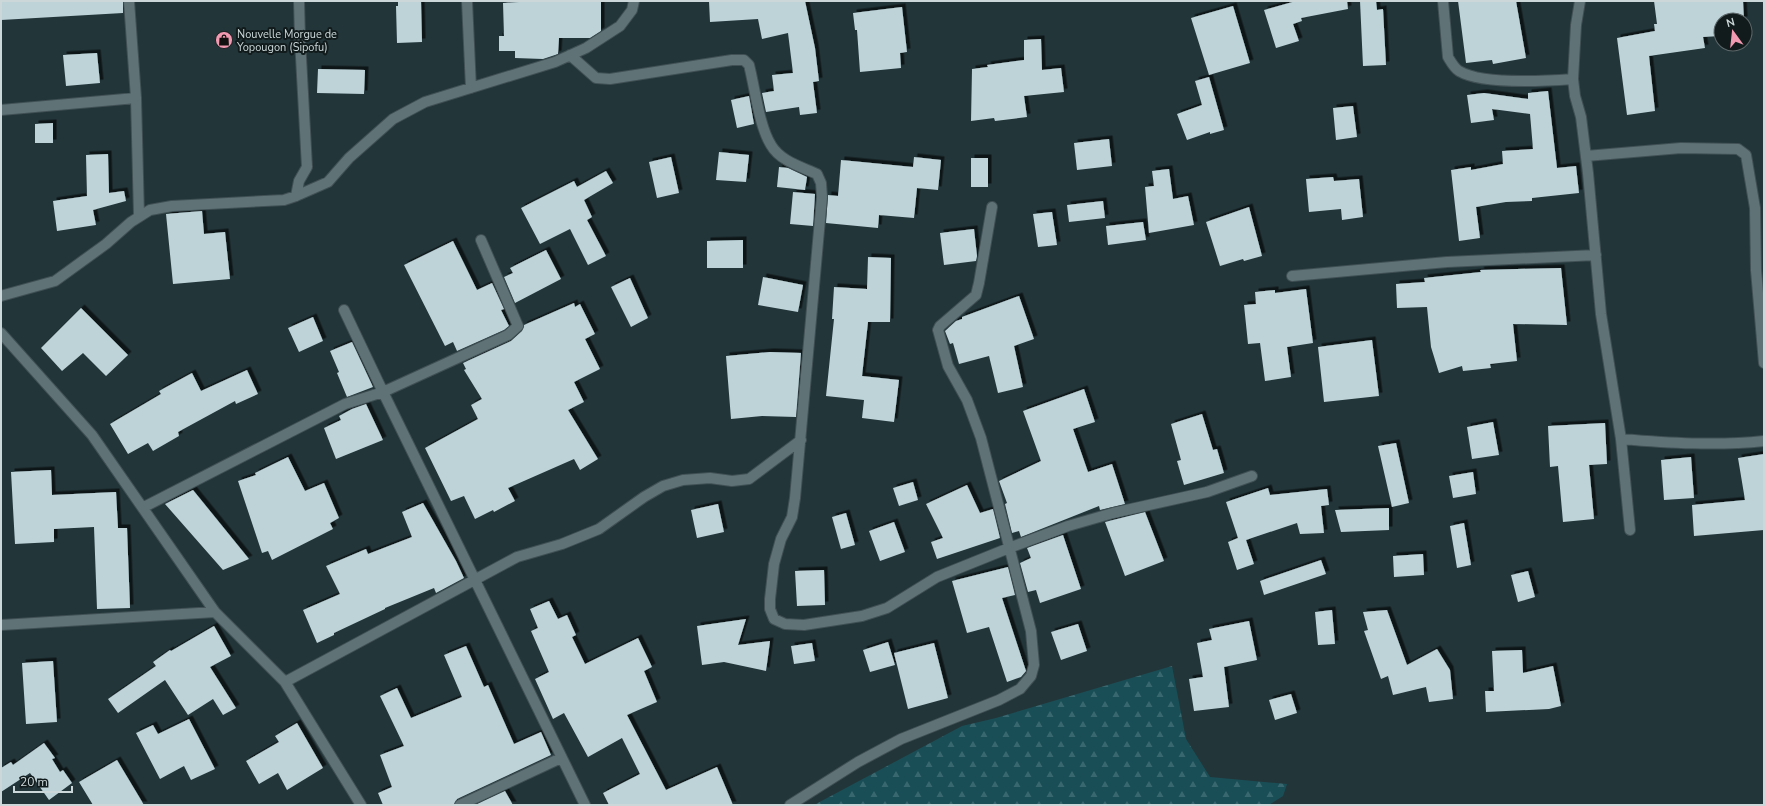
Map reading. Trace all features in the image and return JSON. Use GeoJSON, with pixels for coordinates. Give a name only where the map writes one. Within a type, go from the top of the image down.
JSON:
{"type":"FeatureCollection","features":[{"type":"Feature","properties":{"kind":"street"},"geometry":{"type":"LineString","coordinates":[[129,1],[136,98],[139,216]]}},
{"type":"Feature","properties":{"kind":"street"},"geometry":{"type":"LineString","coordinates":[[296,196],[299,181],[307,167],[299,1]]}},
{"type":"Feature","properties":{"kind":"street"},"geometry":{"type":"LineString","coordinates":[[467,1],[470,88]]}},
{"type":"Feature","properties":{"kind":"street"},"geometry":{"type":"LineString","coordinates":[[1,296],[55,281],[106,244],[139,216],[150,210],[172,206],[284,200],[328,182],[349,158],[394,118],[426,102],[555,62],[586,48],[620,26],[632,10],[634,1]]}},
{"type":"Feature","properties":{"kind":"street"},"geometry":{"type":"LineString","coordinates":[[1443,1],[1448,57],[1459,71],[1472,76],[1510,81],[1573,79]]}},
{"type":"Feature","properties":{"kind":"street"},"geometry":{"type":"LineString","coordinates":[[1580,1],[1576,25],[1573,79],[1575,96],[1581,117],[1586,156],[1601,314],[1621,440],[1630,530]]}},
{"type":"Feature","properties":{"kind":"street"},"geometry":{"type":"LineString","coordinates":[[570,55],[596,78],[610,79],[732,60],[744,60],[749,65],[761,119],[771,146],[786,159],[817,174],[821,183],[822,197],[795,498],[792,517],[781,539],[774,564],[770,599],[770,610],[774,619],[785,624],[804,625],[862,616],[887,608],[937,577],[1068,526],[1113,513],[1207,492],[1252,476]]}},
{"type":"Feature","properties":{"kind":"street"},"geometry":{"type":"LineString","coordinates":[[1,110],[136,98]]}},
{"type":"Feature","properties":{"kind":"street"},"geometry":{"type":"LineString","coordinates":[[1586,156],[1681,148],[1738,149],[1746,155],[1756,208],[1756,270],[1764,363]]}},
{"type":"Feature","properties":{"kind":"street"},"geometry":{"type":"LineString","coordinates":[[790,805],[858,762],[900,739],[999,700],[1020,689],[1031,676],[1034,658],[1031,631],[981,438],[967,400],[948,366],[938,330],[940,326],[976,295],[992,207]]}},
{"type":"Feature","properties":{"kind":"street"},"geometry":{"type":"LineString","coordinates":[[144,507],[345,404],[383,392],[508,335],[518,326],[482,240]]}},
{"type":"Feature","properties":{"kind":"street"},"geometry":{"type":"LineString","coordinates":[[1292,276],[1447,262],[1596,254]]}},
{"type":"Feature","properties":{"kind":"street"},"geometry":{"type":"LineString","coordinates":[[344,310],[474,580],[585,805]]}},
{"type":"Feature","properties":{"kind":"street"},"geometry":{"type":"LineString","coordinates":[[1,333],[92,435],[144,507],[216,612],[285,682],[361,805]]}},
{"type":"Feature","properties":{"kind":"street"},"geometry":{"type":"LineString","coordinates":[[285,682],[517,557],[562,544],[599,529],[644,497],[663,486],[690,479],[710,478],[732,481],[749,479],[801,440]]}},
{"type":"Feature","properties":{"kind":"street"},"geometry":{"type":"LineString","coordinates":[[1621,440],[1679,444],[1745,443],[1764,441]]}},
{"type":"Feature","properties":{"kind":"street"},"geometry":{"type":"LineString","coordinates":[[1,625],[216,612]]}},
{"type":"Feature","properties":{"kind":"street"},"geometry":{"type":"LineString","coordinates":[[460,805],[561,758]]}},
{"type":"Feature","properties":{"kind":"green space"},"geometry":{"type":"Polygon","coordinates":[[[1172,666],[1186,739],[1210,777],[1287,784],[1283,796],[1269,805],[814,805],[962,726],[996,718],[1172,666]]]}},
{"type":"Feature","properties":{"kind":"building"},"geometry":{"type":"Polygon","coordinates":[[[1,1],[123,1],[123,13],[1,20],[1,1]]]}},
{"type":"Feature","properties":{"kind":"building"},"geometry":{"type":"Polygon","coordinates":[[[398,1],[421,1],[422,42],[397,43],[396,6],[398,6],[398,1]]]}},
{"type":"Feature","properties":{"kind":"building"},"geometry":{"type":"Polygon","coordinates":[[[535,1],[601,1],[601,31],[590,38],[559,38],[558,54],[543,59],[515,58],[515,51],[499,51],[499,36],[504,36],[503,3],[535,1]]]}},
{"type":"Feature","properties":{"kind":"building"},"geometry":{"type":"Polygon","coordinates":[[[709,1],[805,1],[815,48],[819,81],[813,82],[817,113],[800,115],[799,107],[766,112],[762,93],[774,91],[772,75],[793,73],[788,33],[762,39],[758,19],[710,22],[709,1]]]}},
{"type":"Feature","properties":{"kind":"building"},"geometry":{"type":"Polygon","coordinates":[[[1296,1],[1347,1],[1348,9],[1301,18],[1302,21],[1293,24],[1299,41],[1276,48],[1264,10],[1296,1]]]}},
{"type":"Feature","properties":{"kind":"building"},"geometry":{"type":"Polygon","coordinates":[[[1360,1],[1376,1],[1377,10],[1383,9],[1386,65],[1363,66],[1360,1]]]}},
{"type":"Feature","properties":{"kind":"building"},"geometry":{"type":"Polygon","coordinates":[[[1458,1],[1516,1],[1526,58],[1493,64],[1492,60],[1466,63],[1458,1]]]}},
{"type":"Feature","properties":{"kind":"building"},"geometry":{"type":"Polygon","coordinates":[[[1654,1],[1743,1],[1744,12],[1713,12],[1713,36],[1703,37],[1705,48],[1649,56],[1655,111],[1627,115],[1617,38],[1655,31],[1654,24],[1657,24],[1654,1]]]}},
{"type":"Feature","properties":{"kind":"building"},"geometry":{"type":"Polygon","coordinates":[[[1233,6],[1250,63],[1209,75],[1191,18],[1233,6]]]}},
{"type":"Feature","properties":{"kind":"building"},"geometry":{"type":"Polygon","coordinates":[[[902,7],[907,52],[900,53],[901,68],[860,72],[857,30],[855,30],[853,13],[902,7]]]}},
{"type":"Feature","properties":{"kind":"building"},"geometry":{"type":"Polygon","coordinates":[[[1041,39],[1042,70],[1061,68],[1064,92],[1024,96],[1027,117],[995,121],[994,118],[971,121],[972,69],[988,67],[987,65],[1024,60],[1024,40],[1041,39]]]}},
{"type":"Feature","properties":{"kind":"building"},"geometry":{"type":"Polygon","coordinates":[[[97,53],[100,83],[66,86],[63,55],[97,53]]]}},
{"type":"Feature","properties":{"kind":"building"},"geometry":{"type":"Polygon","coordinates":[[[318,69],[365,70],[364,94],[317,93],[318,69]]]}},
{"type":"Feature","properties":{"kind":"building"},"geometry":{"type":"Polygon","coordinates":[[[1209,77],[1224,130],[1210,134],[1210,132],[1187,140],[1177,114],[1202,105],[1195,81],[1209,77]]]}},
{"type":"Feature","properties":{"kind":"building"},"geometry":{"type":"Polygon","coordinates":[[[1548,91],[1557,168],[1576,166],[1579,193],[1532,198],[1532,201],[1506,202],[1476,207],[1480,238],[1459,241],[1451,170],[1471,167],[1471,170],[1503,164],[1502,151],[1533,149],[1530,114],[1492,109],[1494,120],[1471,123],[1467,95],[1484,93],[1528,99],[1528,93],[1548,91]]]}},
{"type":"Feature","properties":{"kind":"building"},"geometry":{"type":"Polygon","coordinates":[[[749,96],[754,124],[737,128],[731,100],[749,96]]]}},
{"type":"Feature","properties":{"kind":"building"},"geometry":{"type":"Polygon","coordinates":[[[1353,106],[1357,137],[1336,140],[1333,108],[1353,106]]]}},
{"type":"Feature","properties":{"kind":"building"},"geometry":{"type":"Polygon","coordinates":[[[53,123],[53,143],[35,143],[35,124],[53,123]]]}},
{"type":"Feature","properties":{"kind":"building"},"geometry":{"type":"Polygon","coordinates":[[[1109,139],[1112,166],[1077,170],[1074,143],[1109,139]]]}},
{"type":"Feature","properties":{"kind":"building"},"geometry":{"type":"Polygon","coordinates":[[[719,152],[749,155],[746,182],[716,180],[719,152]]]}},
{"type":"Feature","properties":{"kind":"building"},"geometry":{"type":"Polygon","coordinates":[[[108,154],[109,193],[124,191],[126,201],[93,210],[96,225],[57,231],[53,201],[87,196],[86,155],[108,154]]]}},
{"type":"Feature","properties":{"kind":"building"},"geometry":{"type":"Polygon","coordinates":[[[671,157],[679,193],[657,198],[649,162],[671,157]]]}},
{"type":"Feature","properties":{"kind":"building"},"geometry":{"type":"Polygon","coordinates":[[[914,157],[941,160],[938,190],[917,188],[914,218],[879,215],[878,228],[826,223],[828,195],[838,196],[841,160],[913,167],[914,157]]]}},
{"type":"Feature","properties":{"kind":"building"},"geometry":{"type":"Polygon","coordinates":[[[971,158],[988,158],[988,187],[971,187],[971,158]]]}},
{"type":"Feature","properties":{"kind":"building"},"geometry":{"type":"Polygon","coordinates":[[[779,167],[788,168],[807,177],[805,190],[777,187],[779,167]]]}},
{"type":"Feature","properties":{"kind":"building"},"geometry":{"type":"Polygon","coordinates":[[[1169,169],[1173,199],[1188,196],[1194,225],[1149,233],[1145,187],[1154,186],[1152,171],[1169,169]]]}},
{"type":"Feature","properties":{"kind":"building"},"geometry":{"type":"Polygon","coordinates":[[[606,171],[613,183],[584,200],[592,217],[587,220],[606,256],[588,265],[570,229],[540,244],[521,208],[574,181],[577,187],[606,171]]]}},
{"type":"Feature","properties":{"kind":"building"},"geometry":{"type":"Polygon","coordinates":[[[1333,177],[1334,181],[1359,179],[1363,217],[1342,220],[1341,209],[1309,212],[1306,179],[1333,177]]]}},
{"type":"Feature","properties":{"kind":"building"},"geometry":{"type":"Polygon","coordinates":[[[793,192],[815,194],[813,226],[790,224],[793,192]]]}},
{"type":"Feature","properties":{"kind":"building"},"geometry":{"type":"Polygon","coordinates":[[[1103,201],[1105,218],[1069,222],[1067,205],[1103,201]]]}},
{"type":"Feature","properties":{"kind":"building"},"geometry":{"type":"Polygon","coordinates":[[[1249,207],[1262,256],[1244,261],[1243,259],[1220,266],[1206,222],[1249,207]]]}},
{"type":"Feature","properties":{"kind":"building"},"geometry":{"type":"Polygon","coordinates":[[[202,211],[204,234],[225,232],[230,279],[173,284],[166,214],[202,211]]]}},
{"type":"Feature","properties":{"kind":"building"},"geometry":{"type":"Polygon","coordinates":[[[1052,212],[1057,245],[1038,247],[1033,214],[1052,212]]]}},
{"type":"Feature","properties":{"kind":"building"},"geometry":{"type":"Polygon","coordinates":[[[1143,222],[1146,240],[1108,245],[1106,226],[1143,222]]]}},
{"type":"Feature","properties":{"kind":"building"},"geometry":{"type":"Polygon","coordinates":[[[974,229],[977,256],[976,261],[944,265],[940,233],[974,229]]]}},
{"type":"Feature","properties":{"kind":"building"},"geometry":{"type":"Polygon","coordinates":[[[743,240],[743,268],[707,268],[707,241],[743,240]]]}},
{"type":"Feature","properties":{"kind":"building"},"geometry":{"type":"Polygon","coordinates":[[[453,241],[477,290],[492,283],[504,309],[501,310],[509,326],[504,330],[457,351],[453,342],[445,346],[404,265],[453,241]]]}},
{"type":"Feature","properties":{"kind":"building"},"geometry":{"type":"Polygon","coordinates":[[[546,250],[561,279],[515,303],[504,277],[513,273],[510,268],[546,250]]]}},
{"type":"Feature","properties":{"kind":"building"},"geometry":{"type":"Polygon","coordinates":[[[868,257],[891,258],[890,322],[868,322],[862,376],[899,380],[894,422],[862,418],[864,400],[826,396],[834,319],[832,319],[834,287],[867,289],[868,257]]]}},
{"type":"Feature","properties":{"kind":"building"},"geometry":{"type":"Polygon","coordinates":[[[1561,268],[1567,325],[1513,324],[1517,361],[1490,364],[1491,368],[1463,371],[1462,366],[1439,373],[1431,347],[1427,307],[1397,308],[1396,284],[1425,282],[1424,278],[1481,272],[1480,270],[1561,268]]]}},
{"type":"Feature","properties":{"kind":"building"},"geometry":{"type":"Polygon","coordinates":[[[763,277],[803,285],[798,312],[758,305],[763,277]]]}},
{"type":"Feature","properties":{"kind":"building"},"geometry":{"type":"Polygon","coordinates":[[[630,278],[648,318],[631,327],[611,287],[630,278]]]}},
{"type":"Feature","properties":{"kind":"building"},"geometry":{"type":"Polygon","coordinates":[[[1306,289],[1313,343],[1287,347],[1291,377],[1265,381],[1260,343],[1248,344],[1244,305],[1256,304],[1255,292],[1275,290],[1275,293],[1306,289]]]}},
{"type":"Feature","properties":{"kind":"building"},"geometry":{"type":"Polygon","coordinates":[[[1019,296],[1034,339],[1014,346],[1023,387],[998,393],[989,356],[959,364],[953,343],[950,344],[945,331],[956,321],[962,319],[962,317],[1019,296]]]}},
{"type":"Feature","properties":{"kind":"building"},"geometry":{"type":"Polygon","coordinates":[[[574,303],[575,307],[580,304],[595,334],[585,339],[600,369],[574,382],[584,402],[568,410],[598,459],[580,470],[574,459],[508,488],[515,501],[494,512],[493,510],[475,519],[464,496],[451,501],[425,448],[478,419],[471,405],[482,399],[464,370],[466,369],[463,363],[511,341],[522,331],[524,325],[574,303]]]}},
{"type":"Feature","properties":{"kind":"building"},"geometry":{"type":"Polygon","coordinates":[[[81,308],[128,355],[106,376],[83,353],[62,371],[41,348],[81,308]]]}},
{"type":"Feature","properties":{"kind":"building"},"geometry":{"type":"Polygon","coordinates":[[[313,317],[323,341],[299,352],[288,328],[313,317]]]}},
{"type":"Feature","properties":{"kind":"building"},"geometry":{"type":"Polygon","coordinates":[[[1372,340],[1379,396],[1324,402],[1318,347],[1372,340]]]}},
{"type":"Feature","properties":{"kind":"building"},"geometry":{"type":"Polygon","coordinates":[[[352,342],[373,387],[347,397],[330,351],[352,342]]]}},
{"type":"Feature","properties":{"kind":"building"},"geometry":{"type":"Polygon","coordinates":[[[770,352],[801,353],[796,417],[762,416],[731,419],[726,356],[770,352]]]}},
{"type":"Feature","properties":{"kind":"building"},"geometry":{"type":"Polygon","coordinates":[[[247,370],[258,394],[236,404],[235,401],[178,432],[179,436],[153,451],[148,443],[128,454],[110,424],[161,394],[159,391],[192,373],[201,391],[247,370]]]}},
{"type":"Feature","properties":{"kind":"building"},"geometry":{"type":"Polygon","coordinates":[[[1084,389],[1095,422],[1073,429],[1088,472],[1112,464],[1125,504],[1100,510],[1099,506],[1021,537],[1019,531],[1012,533],[1005,504],[1007,503],[999,481],[1041,461],[1023,411],[1084,389]]]}},
{"type":"Feature","properties":{"kind":"building"},"geometry":{"type":"Polygon","coordinates":[[[366,404],[383,440],[336,459],[324,428],[341,420],[339,416],[366,404]]]}},
{"type":"Feature","properties":{"kind":"building"},"geometry":{"type":"Polygon","coordinates":[[[1202,414],[1213,450],[1217,449],[1224,473],[1184,485],[1177,461],[1181,460],[1171,424],[1202,414]]]}},
{"type":"Feature","properties":{"kind":"building"},"geometry":{"type":"Polygon","coordinates":[[[1493,422],[1499,455],[1472,459],[1467,427],[1493,422]]]}},
{"type":"Feature","properties":{"kind":"building"},"geometry":{"type":"Polygon","coordinates":[[[1605,423],[1607,464],[1589,465],[1594,519],[1563,522],[1558,466],[1550,467],[1548,426],[1605,423]]]}},
{"type":"Feature","properties":{"kind":"building"},"geometry":{"type":"Polygon","coordinates":[[[1396,443],[1409,503],[1392,507],[1378,446],[1396,443]]]}},
{"type":"Feature","properties":{"kind":"building"},"geometry":{"type":"Polygon","coordinates":[[[1764,454],[1764,530],[1694,536],[1692,505],[1745,500],[1738,458],[1764,454]]]}},
{"type":"Feature","properties":{"kind":"building"},"geometry":{"type":"Polygon","coordinates":[[[288,457],[305,491],[324,483],[339,518],[330,523],[333,529],[272,560],[268,551],[262,553],[238,481],[256,475],[255,473],[288,457]]]}},
{"type":"Feature","properties":{"kind":"building"},"geometry":{"type":"Polygon","coordinates":[[[1691,457],[1694,498],[1664,500],[1661,460],[1691,457]]]}},
{"type":"Feature","properties":{"kind":"building"},"geometry":{"type":"Polygon","coordinates":[[[51,470],[52,495],[116,492],[118,528],[127,528],[130,608],[97,609],[94,527],[54,529],[54,542],[15,544],[11,472],[51,470]]]}},
{"type":"Feature","properties":{"kind":"building"},"geometry":{"type":"Polygon","coordinates":[[[1473,472],[1476,494],[1453,498],[1449,476],[1473,472]]]}},
{"type":"Feature","properties":{"kind":"building"},"geometry":{"type":"Polygon","coordinates":[[[913,482],[918,500],[899,506],[893,488],[913,482]]]}},
{"type":"Feature","properties":{"kind":"building"},"geometry":{"type":"Polygon","coordinates":[[[967,485],[980,513],[993,509],[1000,538],[937,559],[931,542],[943,538],[926,504],[967,485]]]}},
{"type":"Feature","properties":{"kind":"building"},"geometry":{"type":"Polygon","coordinates":[[[1268,488],[1270,495],[1327,489],[1329,505],[1321,506],[1324,533],[1300,534],[1297,523],[1246,540],[1254,564],[1237,570],[1228,542],[1238,538],[1226,502],[1268,488]]]}},
{"type":"Feature","properties":{"kind":"building"},"geometry":{"type":"Polygon","coordinates":[[[193,490],[249,559],[223,570],[165,504],[193,490]]]}},
{"type":"Feature","properties":{"kind":"building"},"geometry":{"type":"Polygon","coordinates":[[[423,503],[464,578],[436,593],[434,588],[385,608],[317,643],[303,610],[340,594],[326,566],[366,549],[368,554],[412,537],[402,512],[423,503]]]}},
{"type":"Feature","properties":{"kind":"building"},"geometry":{"type":"Polygon","coordinates":[[[718,504],[724,532],[697,538],[691,510],[718,504]]]}},
{"type":"Feature","properties":{"kind":"building"},"geometry":{"type":"Polygon","coordinates":[[[1389,508],[1389,530],[1341,532],[1335,510],[1389,508]]]}},
{"type":"Feature","properties":{"kind":"building"},"geometry":{"type":"Polygon","coordinates":[[[1145,512],[1164,561],[1125,576],[1105,522],[1145,512]]]}},
{"type":"Feature","properties":{"kind":"building"},"geometry":{"type":"Polygon","coordinates":[[[846,513],[855,545],[841,549],[832,517],[846,513]]]}},
{"type":"Feature","properties":{"kind":"building"},"geometry":{"type":"Polygon","coordinates":[[[894,522],[905,552],[880,561],[869,531],[894,522]]]}},
{"type":"Feature","properties":{"kind":"building"},"geometry":{"type":"Polygon","coordinates":[[[1464,523],[1471,565],[1457,568],[1450,526],[1464,523]]]}},
{"type":"Feature","properties":{"kind":"building"},"geometry":{"type":"Polygon","coordinates":[[[1063,535],[1081,589],[1040,603],[1036,590],[1028,592],[1020,563],[1031,558],[1027,548],[1063,535]]]}},
{"type":"Feature","properties":{"kind":"building"},"geometry":{"type":"Polygon","coordinates":[[[1423,554],[1424,575],[1394,577],[1393,556],[1423,554]]]}},
{"type":"Feature","properties":{"kind":"building"},"geometry":{"type":"Polygon","coordinates":[[[1321,560],[1326,574],[1264,595],[1260,581],[1321,560]]]}},
{"type":"Feature","properties":{"kind":"building"},"geometry":{"type":"Polygon","coordinates":[[[1008,567],[1015,595],[1002,598],[1026,671],[1021,677],[1007,682],[989,627],[967,633],[952,581],[1008,567]]]}},
{"type":"Feature","properties":{"kind":"building"},"geometry":{"type":"Polygon","coordinates":[[[824,570],[825,605],[797,606],[795,571],[824,570]]]}},
{"type":"Feature","properties":{"kind":"building"},"geometry":{"type":"Polygon","coordinates":[[[1528,571],[1535,597],[1518,602],[1511,575],[1528,571]]]}},
{"type":"Feature","properties":{"kind":"building"},"geometry":{"type":"Polygon","coordinates":[[[549,601],[558,619],[567,615],[576,635],[572,637],[585,664],[638,638],[652,667],[644,671],[657,702],[627,715],[666,790],[717,767],[733,805],[609,805],[603,793],[640,774],[622,738],[588,757],[564,713],[553,719],[535,679],[549,672],[531,631],[538,628],[530,609],[549,601]]]}},
{"type":"Feature","properties":{"kind":"building"},"geometry":{"type":"Polygon","coordinates":[[[1332,610],[1335,644],[1318,645],[1315,612],[1332,610]]]}},
{"type":"Feature","properties":{"kind":"building"},"geometry":{"type":"Polygon","coordinates":[[[1387,610],[1407,665],[1437,649],[1450,670],[1453,699],[1429,702],[1426,687],[1393,695],[1388,676],[1381,679],[1364,631],[1368,630],[1363,612],[1387,610]]]}},
{"type":"Feature","properties":{"kind":"building"},"geometry":{"type":"Polygon","coordinates":[[[746,619],[738,645],[770,641],[766,671],[724,662],[702,665],[697,626],[746,619]]]}},
{"type":"Feature","properties":{"kind":"building"},"geometry":{"type":"Polygon","coordinates":[[[1249,621],[1257,660],[1224,667],[1229,707],[1194,711],[1189,679],[1203,677],[1197,643],[1212,640],[1209,629],[1249,621]]]}},
{"type":"Feature","properties":{"kind":"building"},"geometry":{"type":"Polygon","coordinates":[[[1078,624],[1087,651],[1061,660],[1051,632],[1078,624]]]}},
{"type":"Feature","properties":{"kind":"building"},"geometry":{"type":"Polygon","coordinates":[[[214,626],[231,656],[210,667],[236,708],[223,715],[213,699],[188,715],[165,680],[118,713],[108,699],[156,666],[153,662],[170,650],[171,651],[214,626]]]}},
{"type":"Feature","properties":{"kind":"building"},"geometry":{"type":"Polygon","coordinates":[[[888,642],[895,665],[870,672],[863,650],[888,642]]]}},
{"type":"Feature","properties":{"kind":"building"},"geometry":{"type":"Polygon","coordinates":[[[812,643],[815,661],[794,664],[791,646],[812,643]]]}},
{"type":"Feature","properties":{"kind":"building"},"geometry":{"type":"Polygon","coordinates":[[[934,643],[948,698],[908,709],[894,653],[934,643]]]}},
{"type":"Feature","properties":{"kind":"building"},"geometry":{"type":"Polygon","coordinates":[[[466,646],[484,687],[488,685],[514,744],[541,732],[551,755],[457,799],[454,805],[383,805],[378,793],[392,787],[380,755],[404,746],[380,696],[397,688],[411,718],[462,697],[444,655],[466,646]]]}},
{"type":"Feature","properties":{"kind":"building"},"geometry":{"type":"Polygon","coordinates":[[[1522,650],[1523,673],[1553,666],[1561,706],[1549,709],[1486,712],[1485,691],[1494,691],[1492,651],[1522,650]]]}},
{"type":"Feature","properties":{"kind":"building"},"geometry":{"type":"Polygon","coordinates":[[[53,661],[57,722],[26,724],[22,663],[53,661]]]}},
{"type":"Feature","properties":{"kind":"building"},"geometry":{"type":"Polygon","coordinates":[[[1291,694],[1297,713],[1275,720],[1269,700],[1291,694]]]}},
{"type":"Feature","properties":{"kind":"building"},"geometry":{"type":"Polygon","coordinates":[[[189,719],[215,769],[191,780],[184,766],[160,779],[136,733],[153,725],[158,734],[189,719]]]}},
{"type":"Feature","properties":{"kind":"building"},"geometry":{"type":"Polygon","coordinates":[[[297,723],[323,768],[287,790],[278,773],[259,784],[246,761],[279,742],[275,736],[297,723]]]}},
{"type":"Feature","properties":{"kind":"building"},"geometry":{"type":"Polygon","coordinates":[[[44,743],[55,758],[52,759],[60,772],[63,770],[72,783],[49,800],[30,773],[1,792],[1,768],[11,762],[13,765],[44,743]]]}},
{"type":"Feature","properties":{"kind":"building"},"geometry":{"type":"Polygon","coordinates":[[[117,760],[144,805],[93,805],[79,782],[117,760]]]}},
{"type":"Feature","properties":{"kind":"building"},"geometry":{"type":"Polygon","coordinates":[[[505,791],[513,805],[475,805],[505,791]]]}},
{"type":"Feature","properties":{"kind":"place","name":"Nouvelle Morgue de Yopougon (Sipofu)"},"geometry":{"type":"Point","coordinates":[224,40]}}]}
